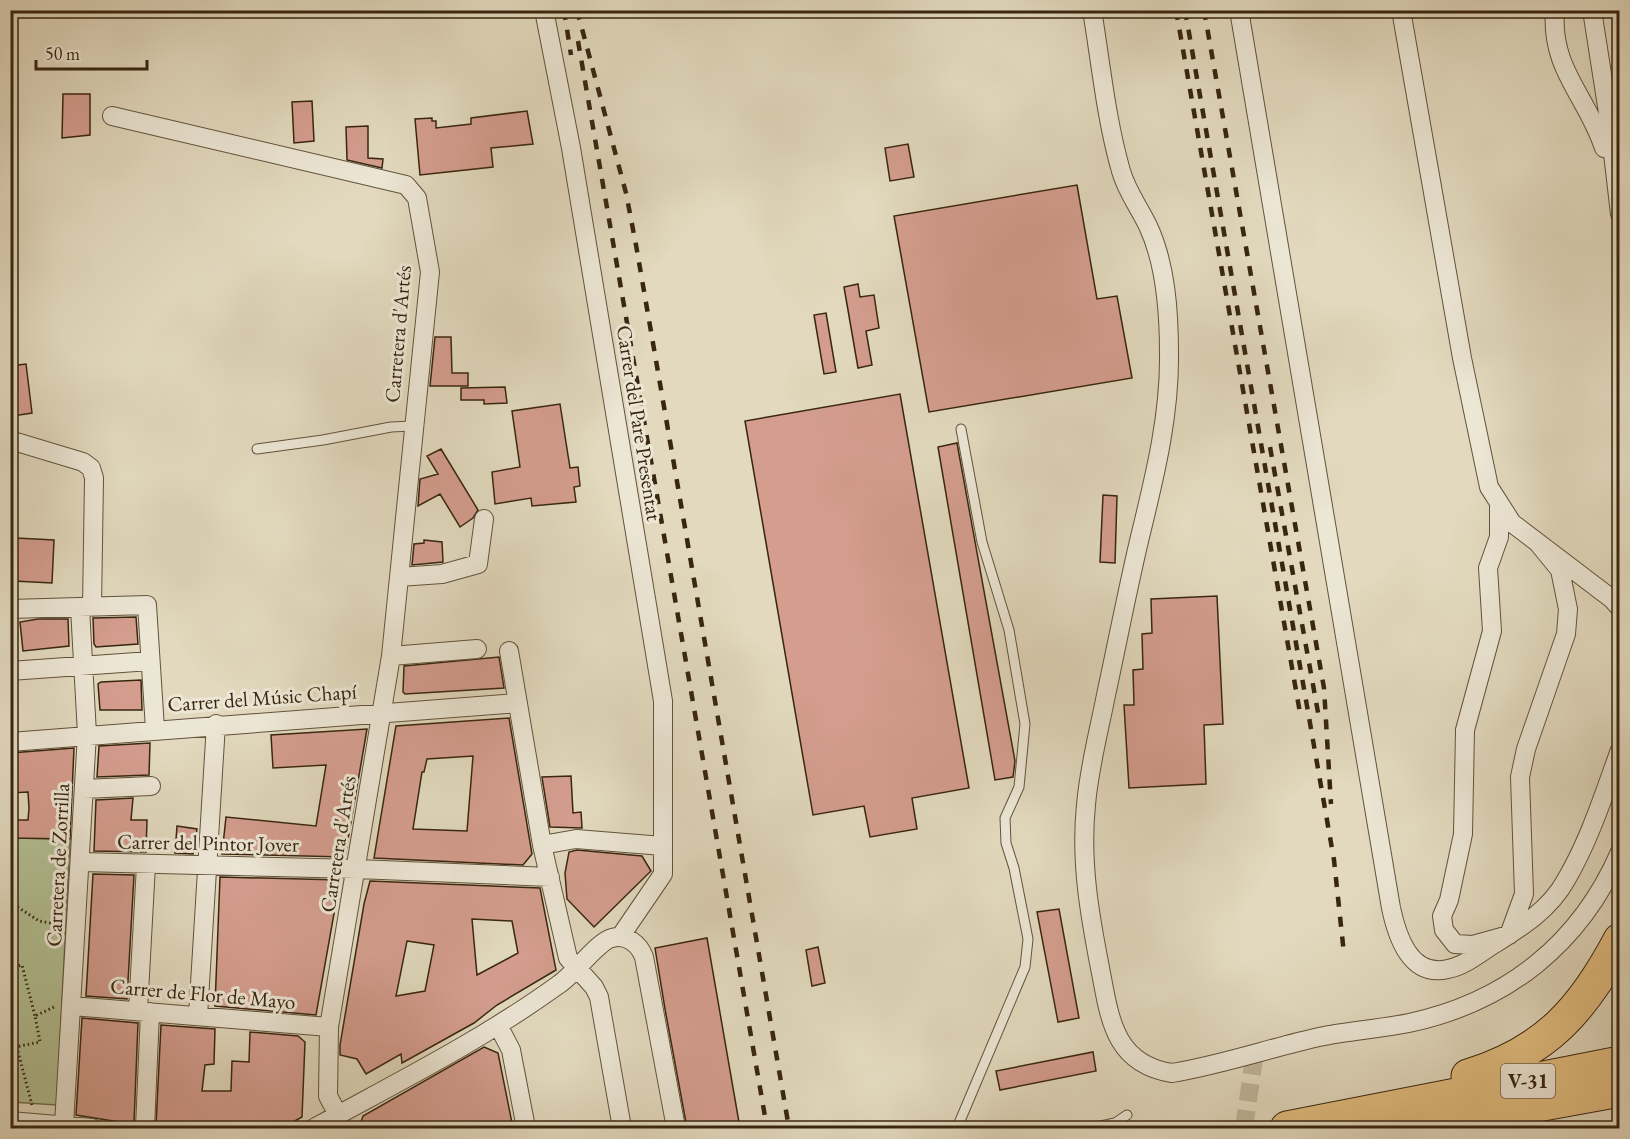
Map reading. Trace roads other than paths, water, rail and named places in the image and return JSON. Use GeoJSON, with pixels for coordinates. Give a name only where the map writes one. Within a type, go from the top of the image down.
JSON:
{"type":"FeatureCollection","features":[{"type":"Feature","properties":{"kind":"highway"},"geometry":{"type":"LineString","coordinates":[[1401,1118],[1438,1085],[1497,1067],[1541,1043],[1573,1014],[1600,979],[1620,940]]}},
{"type":"Feature","properties":{"kind":"highway","name":"V-31"},"geometry":{"type":"LineString","coordinates":[[1401,1118],[1620,1063]]}},
{"type":"Feature","properties":{"kind":"highway","name":"V-31"},"geometry":{"type":"LineString","coordinates":[[1296,1127],[1401,1118],[1620,1090]]}},
{"type":"Feature","properties":{"kind":"street","name":"Carrer del Pare Presentat"},"geometry":{"type":"LineString","coordinates":[[314,1128],[498,1025],[577,971],[600,944],[620,937],[663,874],[663,700],[571,148],[544,10]]}},
{"type":"Feature","properties":{"kind":"street"},"geometry":{"type":"LineString","coordinates":[[1092,10],[1116,152],[1131,199],[1148,224],[1162,272],[1169,353],[1163,438],[1125,606],[1085,807],[1085,857],[1090,913],[1110,1023],[1123,1044],[1137,1059],[1153,1070],[1172,1072],[1329,1035],[1411,1022],[1460,1008],[1499,989],[1530,970],[1562,944],[1583,917],[1620,852]]}},
{"type":"Feature","properties":{"kind":"street"},"geometry":{"type":"LineString","coordinates":[[1239,10],[1397,934],[1404,949],[1415,962],[1436,971],[1449,969],[1509,935],[1540,913],[1566,882],[1593,824],[1620,750]]}},
{"type":"Feature","properties":{"kind":"street"},"geometry":{"type":"LineString","coordinates":[[1401,10],[1462,358],[1489,487],[1499,506],[1512,523],[1612,598],[1620,609]]}},
{"type":"Feature","properties":{"kind":"street"},"geometry":{"type":"LineString","coordinates":[[1555,10],[1555,32],[1559,58],[1596,122],[1615,181]]}},
{"type":"Feature","properties":{"kind":"street"},"geometry":{"type":"LineString","coordinates":[[1592,10],[1609,119],[1620,214]]}},
{"type":"Feature","properties":{"kind":"street","name":"Carretera d'Artés"},"geometry":{"type":"LineString","coordinates":[[112,116],[406,185],[417,198],[430,272],[391,656],[329,1027],[328,1096],[338,1115]]}},
{"type":"Feature","properties":{"kind":"street","name":"Carretera de Zorrilla"},"geometry":{"type":"LineString","coordinates":[[10,440],[83,462],[91,468],[94,478],[83,666],[87,734],[81,862],[68,1004],[64,1125]]}},
{"type":"Feature","properties":{"kind":"street"},"geometry":{"type":"LineString","coordinates":[[1499,506],[1499,537],[1488,568],[1492,631],[1465,730],[1463,834],[1449,900],[1442,916],[1444,930],[1455,944],[1473,945],[1509,935]]}},
{"type":"Feature","properties":{"kind":"street"},"geometry":{"type":"LineString","coordinates":[[399,577],[442,574],[478,564],[484,519]]}},
{"type":"Feature","properties":{"kind":"street"},"geometry":{"type":"LineString","coordinates":[[1509,935],[1524,894],[1520,777],[1526,749],[1566,634],[1568,609],[1560,570],[1534,540]]}},
{"type":"Feature","properties":{"kind":"street"},"geometry":{"type":"LineString","coordinates":[[1492,553],[1509,542],[1534,540]]}},
{"type":"Feature","properties":{"kind":"street"},"geometry":{"type":"LineString","coordinates":[[10,609],[147,605],[155,729]]}},
{"type":"Feature","properties":{"kind":"street"},"geometry":{"type":"LineString","coordinates":[[391,656],[477,649]]}},
{"type":"Feature","properties":{"kind":"street"},"geometry":{"type":"LineString","coordinates":[[509,651],[542,845],[568,958],[577,971],[594,987],[599,997],[622,1128]]}},
{"type":"Feature","properties":{"kind":"street"},"geometry":{"type":"LineString","coordinates":[[10,671],[150,661]]}},
{"type":"Feature","properties":{"kind":"street","name":"Carrer del Músic Chapí"},"geometry":{"type":"LineString","coordinates":[[10,742],[216,724],[518,703]]}},
{"type":"Feature","properties":{"kind":"street"},"geometry":{"type":"LineString","coordinates":[[198,1016],[216,724]]}},
{"type":"Feature","properties":{"kind":"street"},"geometry":{"type":"LineString","coordinates":[[84,789],[151,786]]}},
{"type":"Feature","properties":{"kind":"street"},"geometry":{"type":"LineString","coordinates":[[542,845],[576,839],[663,846]]}},
{"type":"Feature","properties":{"kind":"street","name":"Carrer del Pintor Jover"},"geometry":{"type":"LineString","coordinates":[[81,862],[357,868],[550,877]]}},
{"type":"Feature","properties":{"kind":"street"},"geometry":{"type":"LineString","coordinates":[[145,1128],[146,865]]}},
{"type":"Feature","properties":{"kind":"street"},"geometry":{"type":"LineString","coordinates":[[620,937],[633,941],[644,957],[676,1128]]}},
{"type":"Feature","properties":{"kind":"street","name":"Carrer de Flor de Mayo"},"geometry":{"type":"LineString","coordinates":[[68,1004],[329,1027]]}},
{"type":"Feature","properties":{"kind":"street"},"geometry":{"type":"LineString","coordinates":[[498,1025],[510,1050],[526,1128]]}},
{"type":"Feature","properties":{"kind":"street"},"geometry":{"type":"LineString","coordinates":[[10,1121],[46,1126],[92,1128]]}},
{"type":"Feature","properties":{"kind":"lane"},"geometry":{"type":"LineString","coordinates":[[257,449],[392,427],[413,426]]}},
{"type":"Feature","properties":{"kind":"lane"},"geometry":{"type":"LineString","coordinates":[[957,1128],[1025,967],[1028,950],[1005,828],[1005,813],[1019,787],[1025,724],[1009,630],[982,542],[961,429]]}},
{"type":"Feature","properties":{"kind":"lane"},"geometry":{"type":"LineString","coordinates":[[1091,1128],[1115,1123],[1127,1115]]}},
{"type":"Feature","properties":{"kind":"tunnel"},"geometry":{"type":"LineString","coordinates":[[1244,1128],[1255,1052]]}},
{"type":"Feature","properties":{"kind":"railway"},"geometry":{"type":"LineString","coordinates":[[564,10],[571,55]]}},
{"type":"Feature","properties":{"kind":"railway"},"geometry":{"type":"LineString","coordinates":[[577,10],[626,193],[636,245],[789,1128]]}},
{"type":"Feature","properties":{"kind":"railway"},"geometry":{"type":"LineString","coordinates":[[1176,10],[1300,713]]}},
{"type":"Feature","properties":{"kind":"railway"},"geometry":{"type":"LineString","coordinates":[[1185,10],[1334,860],[1344,954]]}},
{"type":"Feature","properties":{"kind":"railway"},"geometry":{"type":"LineString","coordinates":[[1204,10],[1324,688],[1331,804]]}},
{"type":"Feature","properties":{"kind":"railway"},"geometry":{"type":"LineString","coordinates":[[578,41],[767,1128]]}},
{"type":"Feature","properties":{"kind":"railway"},"geometry":{"type":"LineString","coordinates":[[1270,447],[1319,718]]}}]}
